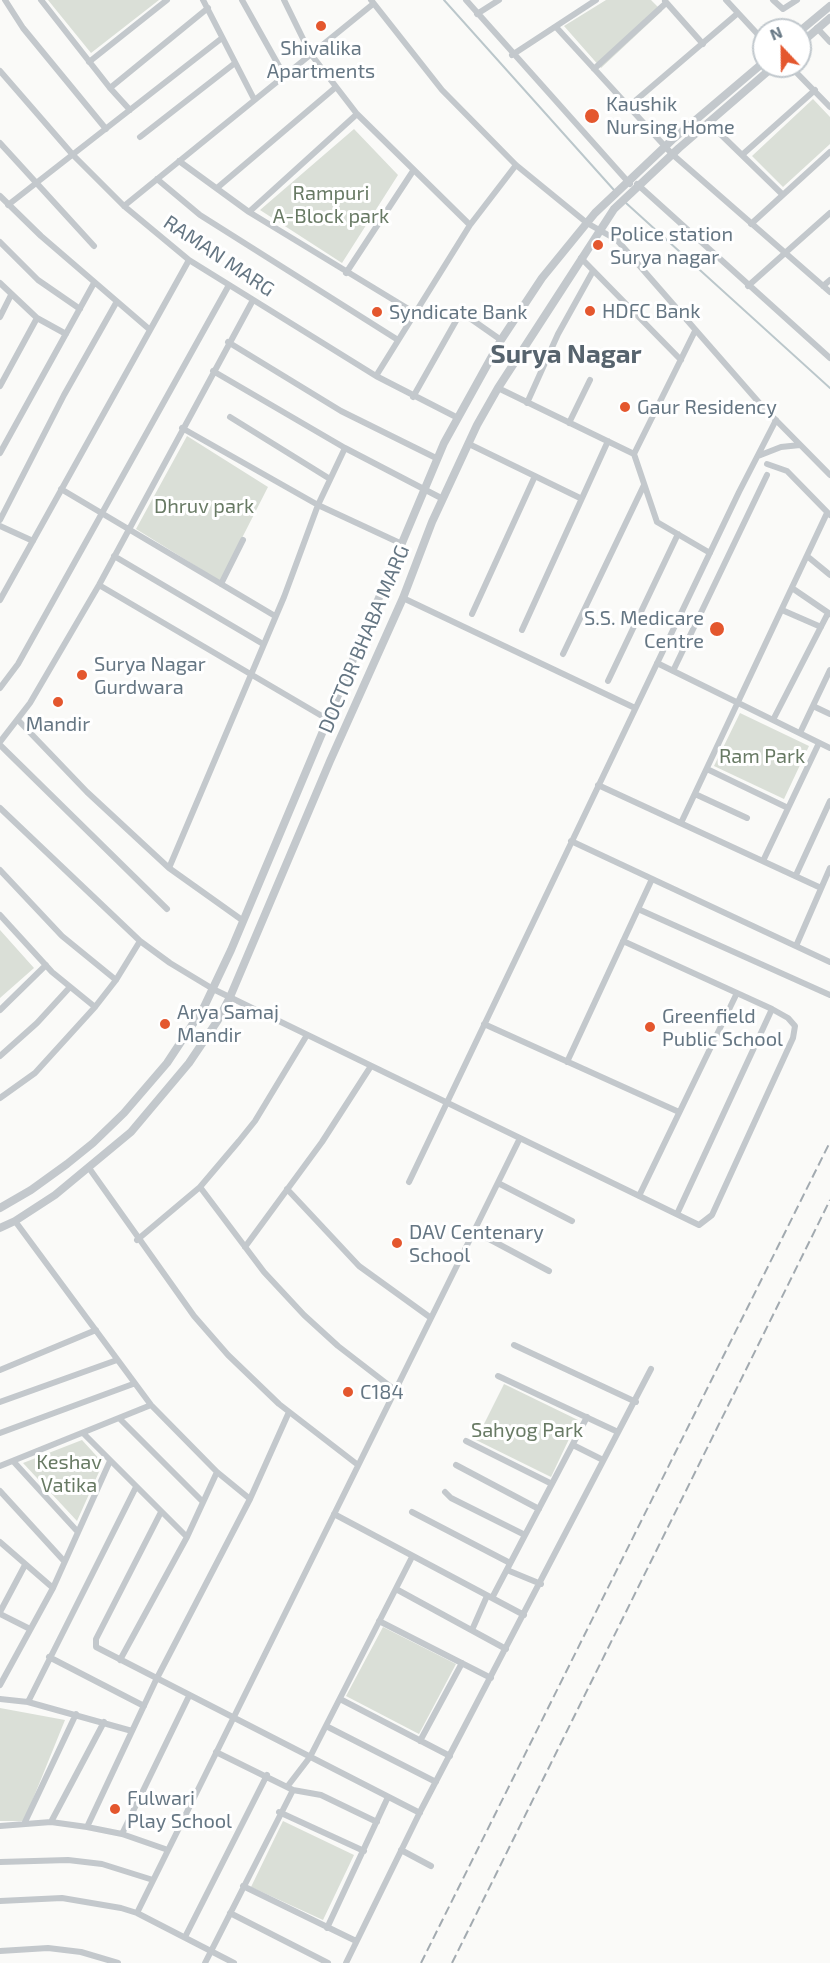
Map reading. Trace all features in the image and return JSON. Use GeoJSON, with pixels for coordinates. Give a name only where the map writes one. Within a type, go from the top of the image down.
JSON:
{"type":"FeatureCollection","features":[{"type":"Feature","properties":{"kind":"street"},"geometry":{"type":"LineString","coordinates":[[5,0],[23,28],[106,129]]}},
{"type":"Feature","properties":{"kind":"street"},"geometry":{"type":"LineString","coordinates":[[41,0],[130,110]]}},
{"type":"Feature","properties":{"kind":"street"},"geometry":{"type":"LineString","coordinates":[[89,62],[167,0]]}},
{"type":"Feature","properties":{"kind":"street"},"geometry":{"type":"LineString","coordinates":[[203,0],[254,99]]}},
{"type":"Feature","properties":{"kind":"street"},"geometry":{"type":"LineString","coordinates":[[242,0],[284,75]]}},
{"type":"Feature","properties":{"kind":"street"},"geometry":{"type":"LineString","coordinates":[[284,0],[310,53],[357,114],[470,225]]}},
{"type":"Feature","properties":{"kind":"street"},"geometry":{"type":"LineString","coordinates":[[466,0],[512,55],[631,186],[830,358]]}},
{"type":"Feature","properties":{"kind":"street"},"geometry":{"type":"LineString","coordinates":[[477,14],[499,0]]}},
{"type":"Feature","properties":{"kind":"street"},"geometry":{"type":"LineString","coordinates":[[512,55],[596,0]]}},
{"type":"Feature","properties":{"kind":"street"},"geometry":{"type":"LineString","coordinates":[[726,0],[752,28]]}},
{"type":"Feature","properties":{"kind":"street"},"geometry":{"type":"LineString","coordinates":[[773,0],[783,9],[797,0]]}},
{"type":"Feature","properties":{"kind":"street"},"geometry":{"type":"LineString","coordinates":[[124,206],[372,2],[442,90],[516,165],[586,223],[617,240],[695,331],[830,475]]}},
{"type":"Feature","properties":{"kind":"street"},"geometry":{"type":"LineString","coordinates":[[594,69],[665,2],[703,44]]}},
{"type":"Feature","properties":{"kind":"street"},"geometry":{"type":"LineString","coordinates":[[812,22],[830,6]]}},
{"type":"Feature","properties":{"kind":"street"},"geometry":{"type":"LineString","coordinates":[[110,88],[208,8]]}},
{"type":"Feature","properties":{"kind":"street"},"geometry":{"type":"LineString","coordinates":[[628,107],[738,13]]}},
{"type":"Feature","properties":{"kind":"street"},"geometry":{"type":"LineString","coordinates":[[812,33],[830,18]]}},
{"type":"Feature","properties":{"kind":"street"},"geometry":{"type":"LineString","coordinates":[[556,27],[669,151],[830,292]]}},
{"type":"Feature","properties":{"kind":"street"},"geometry":{"type":"LineString","coordinates":[[817,28],[830,42]]}},
{"type":"Feature","properties":{"kind":"street"},"geometry":{"type":"LineString","coordinates":[[8,205],[222,38]]}},
{"type":"Feature","properties":{"kind":"street"},"geometry":{"type":"LineString","coordinates":[[140,136],[235,63]]}},
{"type":"Feature","properties":{"kind":"street","name":"RAMAN MARG"},"geometry":{"type":"LineString","coordinates":[[0,71],[73,155],[124,206],[189,260],[376,376],[413,397],[458,417]]}},
{"type":"Feature","properties":{"kind":"street","name":"DOCTOR BHABA MARG"},"geometry":{"type":"LineString","coordinates":[[0,1208],[67,1164],[124,1113],[167,1063],[213,989],[438,459],[458,417],[501,340],[542,278],[586,223],[608,201],[631,186],[752,73]]}},
{"type":"Feature","properties":{"kind":"street","name":"DOCTOR BHABA MARG"},"geometry":{"type":"LineString","coordinates":[[669,151],[708,122],[760,78]]}},
{"type":"Feature","properties":{"kind":"street"},"geometry":{"type":"LineString","coordinates":[[802,78],[830,107]]}},
{"type":"Feature","properties":{"kind":"street"},"geometry":{"type":"LineString","coordinates":[[217,188],[336,87]]}},
{"type":"Feature","properties":{"kind":"street"},"geometry":{"type":"LineString","coordinates":[[742,155],[815,90]]}},
{"type":"Feature","properties":{"kind":"street"},"geometry":{"type":"LineString","coordinates":[[249,212],[357,114]]}},
{"type":"Feature","properties":{"kind":"street"},"geometry":{"type":"LineString","coordinates":[[708,122],[783,195]]}},
{"type":"Feature","properties":{"kind":"street"},"geometry":{"type":"LineString","coordinates":[[0,143],[34,183],[94,246]]}},
{"type":"Feature","properties":{"kind":"street"},"geometry":{"type":"LineString","coordinates":[[751,224],[830,152]]}},
{"type":"Feature","properties":{"kind":"street"},"geometry":{"type":"LineString","coordinates":[[179,161],[249,212],[415,313]]}},
{"type":"Feature","properties":{"kind":"street"},"geometry":{"type":"LineString","coordinates":[[376,376],[470,225],[516,165]]}},
{"type":"Feature","properties":{"kind":"street"},"geometry":{"type":"LineString","coordinates":[[346,273],[413,171]]}},
{"type":"Feature","properties":{"kind":"street"},"geometry":{"type":"LineString","coordinates":[[157,179],[200,215],[398,340]]}},
{"type":"Feature","properties":{"kind":"street","name":"DOCTOR BHABA MARG"},"geometry":{"type":"LineString","coordinates":[[0,1228],[15,1221],[89,1168],[131,1132],[189,1063],[230,997],[330,761],[469,444],[498,388],[580,258],[631,186]]}},
{"type":"Feature","properties":{"kind":"street"},"geometry":{"type":"LineString","coordinates":[[0,196],[116,303],[150,329]]}},
{"type":"Feature","properties":{"kind":"street"},"geometry":{"type":"LineString","coordinates":[[748,286],[830,213]]}},
{"type":"Feature","properties":{"kind":"street"},"geometry":{"type":"LineString","coordinates":[[0,242],[38,280],[80,309]]}},
{"type":"Feature","properties":{"kind":"street"},"geometry":{"type":"LineString","coordinates":[[580,258],[681,360]]}},
{"type":"Feature","properties":{"kind":"street"},"geometry":{"type":"LineString","coordinates":[[0,600],[189,260]]}},
{"type":"Feature","properties":{"kind":"street"},"geometry":{"type":"LineString","coordinates":[[527,403],[558,334],[593,270]]}},
{"type":"Feature","properties":{"kind":"street"},"geometry":{"type":"LineString","coordinates":[[823,286],[830,280]]}},
{"type":"Feature","properties":{"kind":"street"},"geometry":{"type":"LineString","coordinates":[[0,283],[37,318],[66,334]]}},
{"type":"Feature","properties":{"kind":"street"},"geometry":{"type":"LineString","coordinates":[[0,453],[94,283]]}},
{"type":"Feature","properties":{"kind":"street"},"geometry":{"type":"LineString","coordinates":[[0,688],[18,664],[103,515],[229,285]]}},
{"type":"Feature","properties":{"kind":"street"},"geometry":{"type":"LineString","coordinates":[[0,317],[11,295]]}},
{"type":"Feature","properties":{"kind":"street"},"geometry":{"type":"LineString","coordinates":[[167,909],[0,744],[18,720],[99,585],[228,342],[253,300]]}},
{"type":"Feature","properties":{"kind":"street"},"geometry":{"type":"LineString","coordinates":[[0,520],[64,395],[116,303]]}},
{"type":"Feature","properties":{"kind":"street"},"geometry":{"type":"LineString","coordinates":[[413,397],[461,312],[501,340]]}},
{"type":"Feature","properties":{"kind":"street"},"geometry":{"type":"LineString","coordinates":[[0,386],[37,318]]}},
{"type":"Feature","properties":{"kind":"street"},"geometry":{"type":"LineString","coordinates":[[695,331],[634,454],[655,519],[710,553]]}},
{"type":"Feature","properties":{"kind":"street"},"geometry":{"type":"LineString","coordinates":[[228,342],[341,411],[438,459]]}},
{"type":"Feature","properties":{"kind":"street"},"geometry":{"type":"LineString","coordinates":[[213,371],[345,448],[443,500]]}},
{"type":"Feature","properties":{"kind":"street"},"geometry":{"type":"LineString","coordinates":[[569,423],[590,380]]}},
{"type":"Feature","properties":{"kind":"street"},"geometry":{"type":"LineString","coordinates":[[498,388],[634,454]]}},
{"type":"Feature","properties":{"kind":"street"},"geometry":{"type":"LineString","coordinates":[[230,417],[330,479]]}},
{"type":"Feature","properties":{"kind":"street"},"geometry":{"type":"LineString","coordinates":[[409,1182],[635,708],[776,420]]}},
{"type":"Feature","properties":{"kind":"street"},"geometry":{"type":"LineString","coordinates":[[182,428],[318,505],[402,544]]}},
{"type":"Feature","properties":{"kind":"street"},"geometry":{"type":"LineString","coordinates":[[522,630],[580,498],[608,441]]}},
{"type":"Feature","properties":{"kind":"street"},"geometry":{"type":"LineString","coordinates":[[469,444],[580,498]]}},
{"type":"Feature","properties":{"kind":"street"},"geometry":{"type":"LineString","coordinates":[[758,456],[781,447],[800,445]]}},
{"type":"Feature","properties":{"kind":"street"},"geometry":{"type":"LineString","coordinates":[[169,868],[275,616],[318,505],[345,448]]}},
{"type":"Feature","properties":{"kind":"street"},"geometry":{"type":"LineString","coordinates":[[681,823],[829,514],[787,471],[766,464]]}},
{"type":"Feature","properties":{"kind":"street"},"geometry":{"type":"LineString","coordinates":[[673,671],[767,475]]}},
{"type":"Feature","properties":{"kind":"street"},"geometry":{"type":"LineString","coordinates":[[472,614],[535,476]]}},
{"type":"Feature","properties":{"kind":"street"},"geometry":{"type":"LineString","coordinates":[[563,654],[644,484]]}},
{"type":"Feature","properties":{"kind":"street"},"geometry":{"type":"LineString","coordinates":[[61,489],[275,616]]}},
{"type":"Feature","properties":{"kind":"street"},"geometry":{"type":"LineString","coordinates":[[0,526],[33,541]]}},
{"type":"Feature","properties":{"kind":"street"},"geometry":{"type":"LineString","coordinates":[[608,681],[678,534]]}},
{"type":"Feature","properties":{"kind":"street"},"geometry":{"type":"LineString","coordinates":[[221,584],[243,540]]}},
{"type":"Feature","properties":{"kind":"street"},"geometry":{"type":"LineString","coordinates":[[114,556],[263,644]]}},
{"type":"Feature","properties":{"kind":"street"},"geometry":{"type":"LineString","coordinates":[[807,556],[830,574]]}},
{"type":"Feature","properties":{"kind":"street"},"geometry":{"type":"LineString","coordinates":[[99,585],[252,672],[327,719]]}},
{"type":"Feature","properties":{"kind":"street"},"geometry":{"type":"LineString","coordinates":[[773,720],[829,614],[792,588]]}},
{"type":"Feature","properties":{"kind":"street"},"geometry":{"type":"LineString","coordinates":[[403,598],[635,708]]}},
{"type":"Feature","properties":{"kind":"street"},"geometry":{"type":"LineString","coordinates":[[782,610],[821,627]]}},
{"type":"Feature","properties":{"kind":"street"},"geometry":{"type":"LineString","coordinates":[[657,663],[830,748]]}},
{"type":"Feature","properties":{"kind":"street"},"geometry":{"type":"LineString","coordinates":[[800,734],[828,681],[830,670]]}},
{"type":"Feature","properties":{"kind":"street"},"geometry":{"type":"LineString","coordinates":[[813,706],[830,714]]}},
{"type":"Feature","properties":{"kind":"street"},"geometry":{"type":"LineString","coordinates":[[18,720],[87,792],[169,868],[242,920]]}},
{"type":"Feature","properties":{"kind":"street"},"geometry":{"type":"LineString","coordinates":[[764,861],[819,743]]}},
{"type":"Feature","properties":{"kind":"street"},"geometry":{"type":"LineString","coordinates":[[707,769],[788,808]]}},
{"type":"Feature","properties":{"kind":"street"},"geometry":{"type":"LineString","coordinates":[[598,785],[821,888]]}},
{"type":"Feature","properties":{"kind":"street"},"geometry":{"type":"LineString","coordinates":[[695,794],[747,819]]}},
{"type":"Feature","properties":{"kind":"street"},"geometry":{"type":"LineString","coordinates":[[796,875],[830,801]]}},
{"type":"Feature","properties":{"kind":"street"},"geometry":{"type":"LineString","coordinates":[[0,808],[140,941],[170,963],[213,989],[699,1225],[712,1215],[793,1038],[795,1026],[792,1021],[772,1010],[623,941]]}},
{"type":"Feature","properties":{"kind":"street"},"geometry":{"type":"LineString","coordinates":[[571,841],[830,962]]}},
{"type":"Feature","properties":{"kind":"street"},"geometry":{"type":"LineString","coordinates":[[796,946],[830,868]]}},
{"type":"Feature","properties":{"kind":"street"},"geometry":{"type":"LineString","coordinates":[[0,870],[63,936],[116,980]]}},
{"type":"Feature","properties":{"kind":"street"},"geometry":{"type":"LineString","coordinates":[[567,1062],[652,879]]}},
{"type":"Feature","properties":{"kind":"street"},"geometry":{"type":"LineString","coordinates":[[638,909],[830,995]]}},
{"type":"Feature","properties":{"kind":"street"},"geometry":{"type":"LineString","coordinates":[[0,915],[46,965],[95,1007]]}},
{"type":"Feature","properties":{"kind":"street"},"geometry":{"type":"LineString","coordinates":[[0,1098],[35,1073],[95,1007],[116,980],[140,941]]}},
{"type":"Feature","properties":{"kind":"street"},"geometry":{"type":"LineString","coordinates":[[0,1010],[46,965]]}},
{"type":"Feature","properties":{"kind":"street"},"geometry":{"type":"LineString","coordinates":[[0,1056],[37,1023],[70,987]]}},
{"type":"Feature","properties":{"kind":"street"},"geometry":{"type":"LineString","coordinates":[[639,1196],[736,995]]}},
{"type":"Feature","properties":{"kind":"street"},"geometry":{"type":"LineString","coordinates":[[676,1214],[772,1010]]}},
{"type":"Feature","properties":{"kind":"street"},"geometry":{"type":"LineString","coordinates":[[484,1024],[679,1112]]}},
{"type":"Feature","properties":{"kind":"street"},"geometry":{"type":"LineString","coordinates":[[137,1240],[200,1186],[255,1121],[307,1035]]}},
{"type":"Feature","properties":{"kind":"street"},"geometry":{"type":"LineString","coordinates":[[245,1247],[288,1189],[371,1066]]}},
{"type":"Feature","properties":{"kind":"street"},"geometry":{"type":"LineString","coordinates":[[137,1913],[520,1138]]}},
{"type":"Feature","properties":{"kind":"street"},"geometry":{"type":"LineString","coordinates":[[89,1168],[137,1240],[194,1316],[228,1355],[289,1412],[358,1465]]}},
{"type":"Feature","properties":{"kind":"street"},"geometry":{"type":"LineString","coordinates":[[498,1183],[572,1221]]}},
{"type":"Feature","properties":{"kind":"street"},"geometry":{"type":"LineString","coordinates":[[200,1186],[264,1272],[304,1315],[338,1346],[396,1390]]}},
{"type":"Feature","properties":{"kind":"street"},"geometry":{"type":"LineString","coordinates":[[288,1189],[359,1266],[431,1318]]}},
{"type":"Feature","properties":{"kind":"street"},"geometry":{"type":"LineString","coordinates":[[15,1221],[133,1384],[217,1472],[249,1499]]}},
{"type":"Feature","properties":{"kind":"street"},"geometry":{"type":"LineString","coordinates":[[474,1231],[549,1272]]}},
{"type":"Feature","properties":{"kind":"street"},"geometry":{"type":"LineString","coordinates":[[0,1370],[96,1330]]}},
{"type":"Feature","properties":{"kind":"street"},"geometry":{"type":"LineString","coordinates":[[514,1345],[636,1402]]}},
{"type":"Feature","properties":{"kind":"street"},"geometry":{"type":"LineString","coordinates":[[0,1402],[117,1360]]}},
{"type":"Feature","properties":{"kind":"street"},"geometry":{"type":"LineString","coordinates":[[346,1963],[401,1850],[541,1584],[603,1460],[636,1402],[651,1369]]}},
{"type":"Feature","properties":{"kind":"street"},"geometry":{"type":"LineString","coordinates":[[498,1376],[618,1432]]}},
{"type":"Feature","properties":{"kind":"street"},"geometry":{"type":"LineString","coordinates":[[0,1433],[133,1384]]}},
{"type":"Feature","properties":{"kind":"street"},"geometry":{"type":"LineString","coordinates":[[0,1466],[151,1405]]}},
{"type":"Feature","properties":{"kind":"street"},"geometry":{"type":"LineString","coordinates":[[87,1827],[156,1680],[249,1499],[289,1412]]}},
{"type":"Feature","properties":{"kind":"street"},"geometry":{"type":"LineString","coordinates":[[472,1630],[489,1597],[507,1570],[587,1417]]}},
{"type":"Feature","properties":{"kind":"street"},"geometry":{"type":"LineString","coordinates":[[120,1419],[203,1502]]}},
{"type":"Feature","properties":{"kind":"street"},"geometry":{"type":"LineString","coordinates":[[84,1434],[187,1537]]}},
{"type":"Feature","properties":{"kind":"street"},"geometry":{"type":"LineString","coordinates":[[466,1441],[552,1484]]}},
{"type":"Feature","properties":{"kind":"street"},"geometry":{"type":"LineString","coordinates":[[573,1444],[603,1460]]}},
{"type":"Feature","properties":{"kind":"street"},"geometry":{"type":"LineString","coordinates":[[13,1461],[77,1531]]}},
{"type":"Feature","properties":{"kind":"street"},"geometry":{"type":"LineString","coordinates":[[0,1685],[53,1588],[110,1461]]}},
{"type":"Feature","properties":{"kind":"street"},"geometry":{"type":"LineString","coordinates":[[456,1465],[539,1509]]}},
{"type":"Feature","properties":{"kind":"street"},"geometry":{"type":"LineString","coordinates":[[120,1660],[187,1537],[217,1472]]}},
{"type":"Feature","properties":{"kind":"street"},"geometry":{"type":"LineString","coordinates":[[27,1702],[136,1487]]}},
{"type":"Feature","properties":{"kind":"street"},"geometry":{"type":"LineString","coordinates":[[0,1491],[64,1561]]}},
{"type":"Feature","properties":{"kind":"street"},"geometry":{"type":"LineString","coordinates":[[445,1492],[451,1498],[525,1535]]}},
{"type":"Feature","properties":{"kind":"street"},"geometry":{"type":"LineString","coordinates":[[161,1512],[95,1642],[100,1650],[420,1813]]}},
{"type":"Feature","properties":{"kind":"street"},"geometry":{"type":"LineString","coordinates":[[412,1512],[510,1563]]}},
{"type":"Feature","properties":{"kind":"street"},"geometry":{"type":"LineString","coordinates":[[334,1514],[524,1615]]}},
{"type":"Feature","properties":{"kind":"street"},"geometry":{"type":"LineString","coordinates":[[0,1542],[53,1588]]}},
{"type":"Feature","properties":{"kind":"street"},"geometry":{"type":"LineString","coordinates":[[205,1963],[290,1788],[326,1726],[412,1557]]}},
{"type":"Feature","properties":{"kind":"street"},"geometry":{"type":"LineString","coordinates":[[25,1565],[0,1613],[30,1629]]}},
{"type":"Feature","properties":{"kind":"street"},"geometry":{"type":"LineString","coordinates":[[507,1570],[541,1584]]}},
{"type":"Feature","properties":{"kind":"street"},"geometry":{"type":"LineString","coordinates":[[396,1589],[506,1649]]}},
{"type":"Feature","properties":{"kind":"street"},"geometry":{"type":"LineString","coordinates":[[379,1621],[491,1678]]}},
{"type":"Feature","properties":{"kind":"street"},"geometry":{"type":"LineString","coordinates":[[49,1657],[144,1706]]}},
{"type":"Feature","properties":{"kind":"street"},"geometry":{"type":"LineString","coordinates":[[420,1741],[462,1663]]}},
{"type":"Feature","properties":{"kind":"street"},"geometry":{"type":"LineString","coordinates":[[122,1834],[189,1696]]}},
{"type":"Feature","properties":{"kind":"street"},"geometry":{"type":"LineString","coordinates":[[0,1699],[27,1702],[132,1731]]}},
{"type":"Feature","properties":{"kind":"street"},"geometry":{"type":"LineString","coordinates":[[340,1699],[450,1756]]}},
{"type":"Feature","properties":{"kind":"street"},"geometry":{"type":"LineString","coordinates":[[25,1822],[76,1714]]}},
{"type":"Feature","properties":{"kind":"street"},"geometry":{"type":"LineString","coordinates":[[51,1822],[104,1722]]}},
{"type":"Feature","properties":{"kind":"street"},"geometry":{"type":"LineString","coordinates":[[326,1726],[436,1782]]}},
{"type":"Feature","properties":{"kind":"street"},"geometry":{"type":"LineString","coordinates":[[216,1752],[290,1788],[321,1796],[377,1822]]}},
{"type":"Feature","properties":{"kind":"street"},"geometry":{"type":"LineString","coordinates":[[184,1937],[267,1775]]}},
{"type":"Feature","properties":{"kind":"street"},"geometry":{"type":"LineString","coordinates":[[327,1928],[388,1797]]}},
{"type":"Feature","properties":{"kind":"street"},"geometry":{"type":"LineString","coordinates":[[279,1812],[364,1851]]}},
{"type":"Feature","properties":{"kind":"street"},"geometry":{"type":"LineString","coordinates":[[0,1826],[25,1822],[51,1822],[87,1827],[122,1834],[168,1850]]}},
{"type":"Feature","properties":{"kind":"street"},"geometry":{"type":"LineString","coordinates":[[401,1850],[431,1866]]}},
{"type":"Feature","properties":{"kind":"street"},"geometry":{"type":"LineString","coordinates":[[0,1862],[68,1860],[102,1864],[153,1880]]}},
{"type":"Feature","properties":{"kind":"street"},"geometry":{"type":"LineString","coordinates":[[243,1886],[356,1941]]}},
{"type":"Feature","properties":{"kind":"street"},"geometry":{"type":"LineString","coordinates":[[0,1901],[62,1898],[137,1913],[234,1963]]}},
{"type":"Feature","properties":{"kind":"street"},"geometry":{"type":"LineString","coordinates":[[230,1913],[328,1963]]}},
{"type":"Feature","properties":{"kind":"street"},"geometry":{"type":"LineString","coordinates":[[0,1951],[48,1948],[81,1952],[118,1963]]}},
{"type":"Feature","properties":{"kind":"green space"},"geometry":{"type":"Polygon","coordinates":[[[48,0],[159,0],[91,53],[48,0]]]}},
{"type":"Feature","properties":{"kind":"green space"},"geometry":{"type":"Polygon","coordinates":[[[606,0],[651,0],[662,11],[601,68],[564,26],[606,0]]]}},
{"type":"Feature","properties":{"kind":"green space"},"geometry":{"type":"Polygon","coordinates":[[[813,99],[830,117],[830,144],[783,187],[752,156],[813,99]]]}},
{"type":"Feature","properties":{"kind":"green space","name":"Rampuri A-Block park"},"geometry":{"type":"Polygon","coordinates":[[[354,129],[398,175],[342,263],[260,210],[354,129]]]}},
{"type":"Feature","properties":{"kind":"green space","name":"Dhruv park"},"geometry":{"type":"Polygon","coordinates":[[[187,436],[268,487],[220,581],[136,529],[187,436]]]}},
{"type":"Feature","properties":{"kind":"green space","name":"Ram Park"},"geometry":{"type":"Polygon","coordinates":[[[740,713],[809,746],[784,799],[714,766],[740,713]]]}},
{"type":"Feature","properties":{"kind":"green space"},"geometry":{"type":"Polygon","coordinates":[[[0,930],[34,968],[0,998],[0,930]]]}},
{"type":"Feature","properties":{"kind":"green space","name":"Sahyog Park"},"geometry":{"type":"Polygon","coordinates":[[[504,1384],[578,1420],[551,1477],[476,1440],[504,1384]]]}},
{"type":"Feature","properties":{"kind":"green space","name":"Keshav Vatika"},"geometry":{"type":"Polygon","coordinates":[[[82,1440],[103,1463],[77,1521],[23,1463],[82,1440]]]}},
{"type":"Feature","properties":{"kind":"green space"},"geometry":{"type":"Polygon","coordinates":[[[383,1627],[456,1664],[419,1734],[346,1696],[383,1627]]]}},
{"type":"Feature","properties":{"kind":"green space"},"geometry":{"type":"Polygon","coordinates":[[[0,1708],[65,1720],[24,1821],[0,1821],[0,1708]]]}},
{"type":"Feature","properties":{"kind":"green space"},"geometry":{"type":"Polygon","coordinates":[[[283,1821],[354,1855],[323,1920],[251,1887],[283,1821]]]}},
{"type":"Feature","properties":{"kind":"waterway"},"geometry":{"type":"LineString","coordinates":[[444,0],[614,190]]}},
{"type":"Feature","properties":{"kind":"waterway"},"geometry":{"type":"LineString","coordinates":[[626,203],[830,388]]}},
{"type":"Feature","properties":{"kind":"railway"},"geometry":{"type":"LineString","coordinates":[[421,1963],[830,1142]]}},
{"type":"Feature","properties":{"kind":"railway"},"geometry":{"type":"LineString","coordinates":[[452,1963],[830,1200]]}},
{"type":"Feature","properties":{"kind":"place","name":"Shivalika Apartments"},"geometry":{"type":"Point","coordinates":[321,26]}},
{"type":"Feature","properties":{"kind":"place","name":"Kaushik Nursing Home"},"geometry":{"type":"Point","coordinates":[592,116]}},
{"type":"Feature","properties":{"kind":"place","name":"Police station Surya nagar"},"geometry":{"type":"Point","coordinates":[598,245]}},
{"type":"Feature","properties":{"kind":"place","name":"HDFC Bank"},"geometry":{"type":"Point","coordinates":[590,311]}},
{"type":"Feature","properties":{"kind":"place","name":"Syndicate Bank"},"geometry":{"type":"Point","coordinates":[377,312]}},
{"type":"Feature","properties":{"kind":"place","name":"Gaur Residency"},"geometry":{"type":"Point","coordinates":[625,407]}},
{"type":"Feature","properties":{"kind":"place","name":"S.S. Medicare Centre"},"geometry":{"type":"Point","coordinates":[717,629]}},
{"type":"Feature","properties":{"kind":"place","name":"Surya Nagar Gurdwara"},"geometry":{"type":"Point","coordinates":[82,675]}},
{"type":"Feature","properties":{"kind":"place","name":"Mandir"},"geometry":{"type":"Point","coordinates":[58,702]}},
{"type":"Feature","properties":{"kind":"place","name":"Arya Samaj Mandir"},"geometry":{"type":"Point","coordinates":[165,1024]}},
{"type":"Feature","properties":{"kind":"place","name":"Greenfield Public School"},"geometry":{"type":"Point","coordinates":[650,1027]}},
{"type":"Feature","properties":{"kind":"place","name":"DAV Centenary School"},"geometry":{"type":"Point","coordinates":[397,1243]}},
{"type":"Feature","properties":{"kind":"place","name":"C184"},"geometry":{"type":"Point","coordinates":[348,1392]}},
{"type":"Feature","properties":{"kind":"place","name":"Fulwari Play School"},"geometry":{"type":"Point","coordinates":[115,1809]}},
{"type":"Feature","properties":{"kind":"district","name":"Surya Nagar"},"geometry":{"type":"Point","coordinates":[566,354]}}]}
